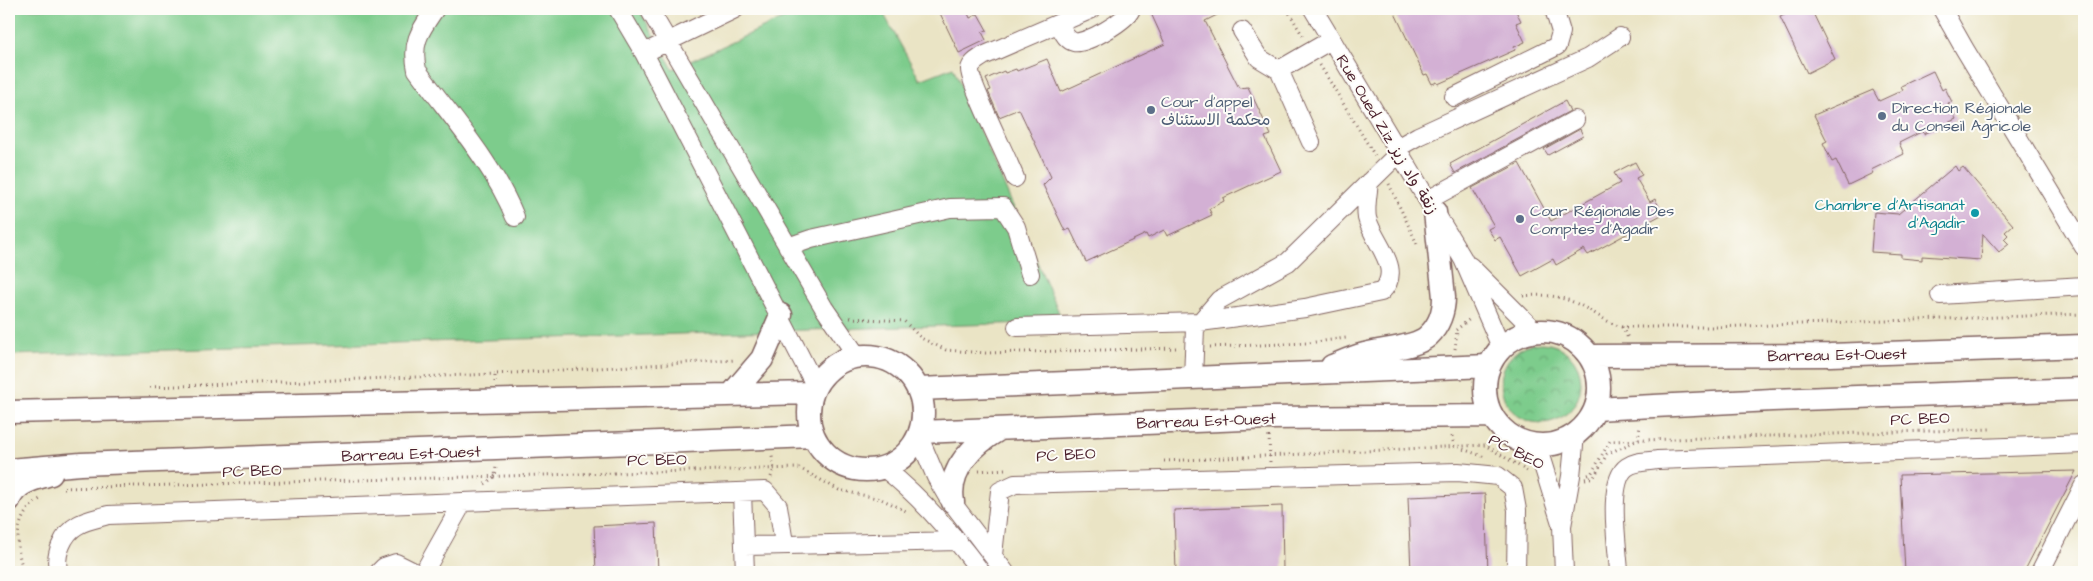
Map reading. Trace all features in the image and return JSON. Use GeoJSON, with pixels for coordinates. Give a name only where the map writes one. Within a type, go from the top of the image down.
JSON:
{"type":"FeatureCollection","features":[{"type":"Feature","properties":{"kind":"main road"},"geometry":{"type":"LineString","coordinates":[[1313,374],[1365,354],[1406,346],[1428,337],[1438,322],[1444,308],[1431,206]]}},
{"type":"Feature","properties":{"kind":"main road"},"geometry":{"type":"LineString","coordinates":[[732,394],[762,359],[781,315]]}},
{"type":"Feature","properties":{"kind":"main road"},"geometry":{"type":"LineString","coordinates":[[1535,330],[1554,332],[1568,337],[1590,356],[1597,372],[1600,391],[1596,409],[1587,424],[1575,435],[1557,444],[1537,446],[1518,441],[1502,431],[1491,416],[1483,391],[1488,366],[1501,347],[1517,336],[1535,330]]}},
{"type":"Feature","properties":{"kind":"main road","name":"Barreau Est-Ouest"},"geometry":{"type":"LineString","coordinates":[[1590,356],[1830,355],[2084,346]]}},
{"type":"Feature","properties":{"kind":"main road"},"geometry":{"type":"LineString","coordinates":[[857,356],[872,356],[886,359],[905,371],[918,389],[924,418],[920,434],[910,450],[898,461],[884,468],[867,471],[850,469],[835,462],[822,451],[813,436],[808,414],[814,389],[826,371],[840,361],[857,356]]}},
{"type":"Feature","properties":{"kind":"main road"},"geometry":{"type":"LineString","coordinates":[[918,389],[1488,366]]}},
{"type":"Feature","properties":{"kind":"main road"},"geometry":{"type":"LineString","coordinates":[[9,412],[732,394],[814,389]]}},
{"type":"Feature","properties":{"kind":"main road"},"geometry":{"type":"LineString","coordinates":[[1596,409],[2084,389]]}},
{"type":"Feature","properties":{"kind":"main road","name":"Barreau Est-Ouest"},"geometry":{"type":"LineString","coordinates":[[920,434],[1269,418],[1491,416]]}},
{"type":"Feature","properties":{"kind":"main road"},"geometry":{"type":"LineString","coordinates":[[952,497],[962,461],[979,442],[1000,429]]}},
{"type":"Feature","properties":{"kind":"main road","name":"Barreau Est-Ouest"},"geometry":{"type":"LineString","coordinates":[[9,470],[81,464],[498,450],[813,436]]}},
{"type":"Feature","properties":{"kind":"main road"},"geometry":{"type":"LineString","coordinates":[[9,500],[12,493],[24,483],[81,464]]}},
{"type":"Feature","properties":{"kind":"street"},"geometry":{"type":"LineString","coordinates":[[435,9],[415,42],[414,53],[417,70],[507,196],[515,217]]}},
{"type":"Feature","properties":{"kind":"street"},"geometry":{"type":"LineString","coordinates":[[618,9],[644,53],[781,315],[814,389]]}},
{"type":"Feature","properties":{"kind":"street"},"geometry":{"type":"LineString","coordinates":[[650,9],[788,247],[832,320],[857,356]]}},
{"type":"Feature","properties":{"kind":"street"},"geometry":{"type":"LineString","coordinates":[[644,53],[735,9]]}},
{"type":"Feature","properties":{"kind":"street"},"geometry":{"type":"LineString","coordinates":[[1015,178],[975,88],[970,70],[973,63],[983,56],[1092,9]]}},
{"type":"Feature","properties":{"kind":"street"},"geometry":{"type":"LineString","coordinates":[[1059,24],[1065,36],[1075,42],[1083,42],[1125,20],[1131,9]]}},
{"type":"Feature","properties":{"kind":"street","name":"Rue Oued Ziz زنقة واد زيز"},"geometry":{"type":"LineString","coordinates":[[1313,9],[1463,259],[1501,347]]}},
{"type":"Feature","properties":{"kind":"street"},"geometry":{"type":"LineString","coordinates":[[1454,97],[1557,46],[1562,32],[1554,9]]}},
{"type":"Feature","properties":{"kind":"street"},"geometry":{"type":"LineString","coordinates":[[1942,9],[2084,247]]}},
{"type":"Feature","properties":{"kind":"street"},"geometry":{"type":"LineString","coordinates":[[1242,32],[1259,58],[1279,70],[1311,142]]}},
{"type":"Feature","properties":{"kind":"street"},"geometry":{"type":"LineString","coordinates":[[1193,378],[1195,328],[1219,300],[1288,262],[1399,150],[1418,136],[1588,58],[1620,37]]}},
{"type":"Feature","properties":{"kind":"street"},"geometry":{"type":"LineString","coordinates":[[1279,70],[1331,40]]}},
{"type":"Feature","properties":{"kind":"street"},"geometry":{"type":"LineString","coordinates":[[1431,206],[1575,120]]}},
{"type":"Feature","properties":{"kind":"street"},"geometry":{"type":"LineString","coordinates":[[1016,327],[1200,322],[1305,308],[1380,292],[1388,285],[1391,271],[1367,217],[1368,182]]}},
{"type":"Feature","properties":{"kind":"street"},"geometry":{"type":"LineString","coordinates":[[788,247],[811,239],[950,208],[1003,207],[1016,227],[1030,274]]}},
{"type":"Feature","properties":{"kind":"street","name":"Rue Oued Ziz زنقة واد زيز"},"geometry":{"type":"LineString","coordinates":[[1463,259],[1535,330]]}},
{"type":"Feature","properties":{"kind":"street"},"geometry":{"type":"LineString","coordinates":[[1940,295],[2084,286]]}},
{"type":"Feature","properties":{"kind":"street"},"geometry":{"type":"LineString","coordinates":[[920,434],[936,477],[1005,572]]}},
{"type":"Feature","properties":{"kind":"street"},"geometry":{"type":"LineString","coordinates":[[1564,572],[1562,526],[1571,479],[1575,435]]}},
{"type":"Feature","properties":{"kind":"street"},"geometry":{"type":"LineString","coordinates":[[1620,572],[1614,498],[1620,475],[1625,468],[1634,463],[1667,460],[2084,444]]}},
{"type":"Feature","properties":{"kind":"street"},"geometry":{"type":"LineString","coordinates":[[1537,446],[1562,526]]}},
{"type":"Feature","properties":{"kind":"street"},"geometry":{"type":"LineString","coordinates":[[884,468],[913,491],[958,542],[980,572]]}},
{"type":"Feature","properties":{"kind":"street"},"geometry":{"type":"LineString","coordinates":[[993,555],[1000,492],[1015,484],[1458,472],[1498,476],[1513,488],[1516,497],[1516,572]]}},
{"type":"Feature","properties":{"kind":"street"},"geometry":{"type":"LineString","coordinates":[[2040,572],[2084,485]]}},
{"type":"Feature","properties":{"kind":"street"},"geometry":{"type":"LineString","coordinates":[[59,572],[56,564],[62,541],[77,525],[108,515],[766,491],[778,506],[784,543]]}},
{"type":"Feature","properties":{"kind":"street"},"geometry":{"type":"LineString","coordinates":[[742,492],[745,572]]}},
{"type":"Feature","properties":{"kind":"street"},"geometry":{"type":"LineString","coordinates":[[424,572],[463,502]]}},
{"type":"Feature","properties":{"kind":"street"},"geometry":{"type":"LineString","coordinates":[[744,546],[784,543],[958,542]]}},
{"type":"Feature","properties":{"kind":"street"},"geometry":{"type":"LineString","coordinates":[[379,572],[384,567],[396,563],[414,572]]}},
{"type":"Feature","properties":{"kind":"path"},"geometry":{"type":"LineString","coordinates":[[1286,9],[1382,168],[1422,253]]}},
{"type":"Feature","properties":{"kind":"path"},"geometry":{"type":"LineString","coordinates":[[1502,298],[1560,296],[1594,313],[1609,324],[1622,327],[1714,328],[2084,314]]}},
{"type":"Feature","properties":{"kind":"path"},"geometry":{"type":"LineString","coordinates":[[832,320],[851,318],[904,321],[921,338],[946,350],[986,353],[1194,348],[1308,343],[1356,337]]}},
{"type":"Feature","properties":{"kind":"path"},"geometry":{"type":"LineString","coordinates":[[148,388],[495,374],[762,359]]}},
{"type":"Feature","properties":{"kind":"path"},"geometry":{"type":"LineString","coordinates":[[495,374],[496,400]]}},
{"type":"Feature","properties":{"kind":"path"},"geometry":{"type":"LineString","coordinates":[[1571,479],[1594,477],[1606,454],[1638,440],[1641,407]]}},
{"type":"Feature","properties":{"kind":"path"},"geometry":{"type":"LineString","coordinates":[[1449,416],[1454,446],[1476,452],[1491,460]]}},
{"type":"Feature","properties":{"kind":"path"},"geometry":{"type":"LineString","coordinates":[[1269,418],[1270,477]]}},
{"type":"Feature","properties":{"kind":"path","name":"PC BEO"},"geometry":{"type":"LineString","coordinates":[[1571,479],[1591,474],[1610,441],[1995,429]]}},
{"type":"Feature","properties":{"kind":"path"},"geometry":{"type":"LineString","coordinates":[[766,491],[774,469],[770,438]]}},
{"type":"Feature","properties":{"kind":"path","name":"PC BEO"},"geometry":{"type":"LineString","coordinates":[[1163,461],[1485,445],[1538,479],[1548,478]]}},
{"type":"Feature","properties":{"kind":"path"},"geometry":{"type":"LineString","coordinates":[[463,502],[495,476],[498,450]]}},
{"type":"Feature","properties":{"kind":"path","name":"PC BEO"},"geometry":{"type":"LineString","coordinates":[[55,492],[63,488],[800,468],[839,490],[881,499],[912,514],[927,507]]}},
{"type":"Feature","properties":{"kind":"path"},"geometry":{"type":"LineString","coordinates":[[952,497],[970,471],[1008,469]]}},
{"type":"Feature","properties":{"kind":"path"},"geometry":{"type":"LineString","coordinates":[[24,572],[16,541],[21,519],[33,503],[48,496]]}},
{"type":"Feature","properties":{"kind":"green space"},"geometry":{"type":"Polygon","coordinates":[[[9,9],[639,9],[673,69],[804,9],[881,9],[920,80],[953,67],[1063,322],[12,355],[9,354],[9,9]]]}},
{"type":"Feature","properties":{"kind":"green space"},"geometry":{"type":"Polygon","coordinates":[[[1541,343],[1556,346],[1569,355],[1578,368],[1581,383],[1578,398],[1569,411],[1556,420],[1541,423],[1526,420],[1513,411],[1504,398],[1501,383],[1504,368],[1513,355],[1526,346],[1541,343]]]}},
{"type":"Feature","properties":{"kind":"building"},"geometry":{"type":"Polygon","coordinates":[[[938,9],[966,9],[970,18],[978,14],[987,30],[982,32],[986,40],[959,53],[938,9]]]}},
{"type":"Feature","properties":{"kind":"building"},"geometry":{"type":"Polygon","coordinates":[[[1149,9],[1229,9],[1205,21],[1239,88],[1248,87],[1271,135],[1265,137],[1281,171],[1223,198],[1224,201],[1209,209],[1212,215],[1167,236],[1164,230],[1148,238],[1146,234],[1086,262],[1070,229],[1065,231],[1043,185],[1051,177],[1019,109],[999,117],[988,91],[991,90],[986,79],[1004,71],[1005,73],[1016,69],[1017,71],[1047,59],[1061,92],[1165,44],[1149,9]]]}},
{"type":"Feature","properties":{"kind":"building"},"geometry":{"type":"Polygon","coordinates":[[[1393,9],[1515,9],[1521,21],[1516,23],[1525,42],[1514,47],[1515,50],[1438,84],[1437,82],[1432,84],[1427,74],[1424,75],[1393,9]]]}},
{"type":"Feature","properties":{"kind":"building"},"geometry":{"type":"Polygon","coordinates":[[[1797,9],[1811,9],[1835,59],[1807,73],[1780,17],[1797,9]]]}},
{"type":"Feature","properties":{"kind":"building"},"geometry":{"type":"Polygon","coordinates":[[[1933,71],[1942,90],[1945,88],[1952,102],[1948,103],[1956,119],[1924,134],[1923,131],[1899,143],[1904,154],[1871,170],[1873,173],[1848,185],[1836,160],[1832,162],[1823,143],[1827,141],[1814,115],[1873,90],[1879,101],[1903,90],[1901,86],[1933,71]]]}},
{"type":"Feature","properties":{"kind":"building"},"geometry":{"type":"Polygon","coordinates":[[[1565,101],[1570,111],[1455,173],[1450,164],[1565,101]]]}},
{"type":"Feature","properties":{"kind":"building"},"geometry":{"type":"Polygon","coordinates":[[[1580,129],[1583,136],[1548,155],[1544,149],[1580,129]]]}},
{"type":"Feature","properties":{"kind":"building","name":"Cour Régionale Des Comptes d'Agadir"},"geometry":{"type":"Polygon","coordinates":[[[1635,162],[1642,175],[1636,178],[1650,202],[1655,199],[1663,214],[1588,255],[1584,249],[1556,265],[1553,259],[1522,276],[1500,237],[1495,240],[1488,229],[1494,226],[1472,188],[1519,163],[1551,221],[1620,183],[1614,173],[1635,162]]]}},
{"type":"Feature","properties":{"kind":"building","name":"Chambre d'Artisanat d'Agadir"},"geometry":{"type":"Polygon","coordinates":[[[1955,166],[1958,171],[1963,167],[2013,225],[2005,232],[2008,235],[2004,239],[2009,244],[1999,252],[1983,234],[1981,260],[1922,256],[1922,260],[1901,258],[1901,254],[1871,252],[1874,212],[1898,214],[1955,166]]]}},
{"type":"Feature","properties":{"kind":"building"},"geometry":{"type":"Polygon","coordinates":[[[2076,471],[2024,572],[1905,572],[1900,475],[2076,471]]]}},
{"type":"Feature","properties":{"kind":"building"},"geometry":{"type":"Polygon","coordinates":[[[1485,494],[1488,572],[1411,572],[1408,497],[1485,494]]]}},
{"type":"Feature","properties":{"kind":"building"},"geometry":{"type":"Polygon","coordinates":[[[1282,506],[1283,572],[1176,572],[1174,510],[1282,506]]]}},
{"type":"Feature","properties":{"kind":"building"},"geometry":{"type":"Polygon","coordinates":[[[656,523],[658,572],[596,572],[594,526],[656,523]]]}},
{"type":"Feature","properties":{"kind":"place","name":"Cour d'appel محكمة الاستئناف"},"geometry":{"type":"Point","coordinates":[1151,110]}},
{"type":"Feature","properties":{"kind":"place","name":"Direction Régionale du Conseil Agricole"},"geometry":{"type":"Point","coordinates":[1882,116]}},
{"type":"Feature","properties":{"kind":"place","name":"Chambre d'Artisanat d'Agadir"},"geometry":{"type":"Point","coordinates":[1975,213]}},
{"type":"Feature","properties":{"kind":"place","name":"Cour Régionale Des Comptes d'Agadir"},"geometry":{"type":"Point","coordinates":[1520,219]}}]}
